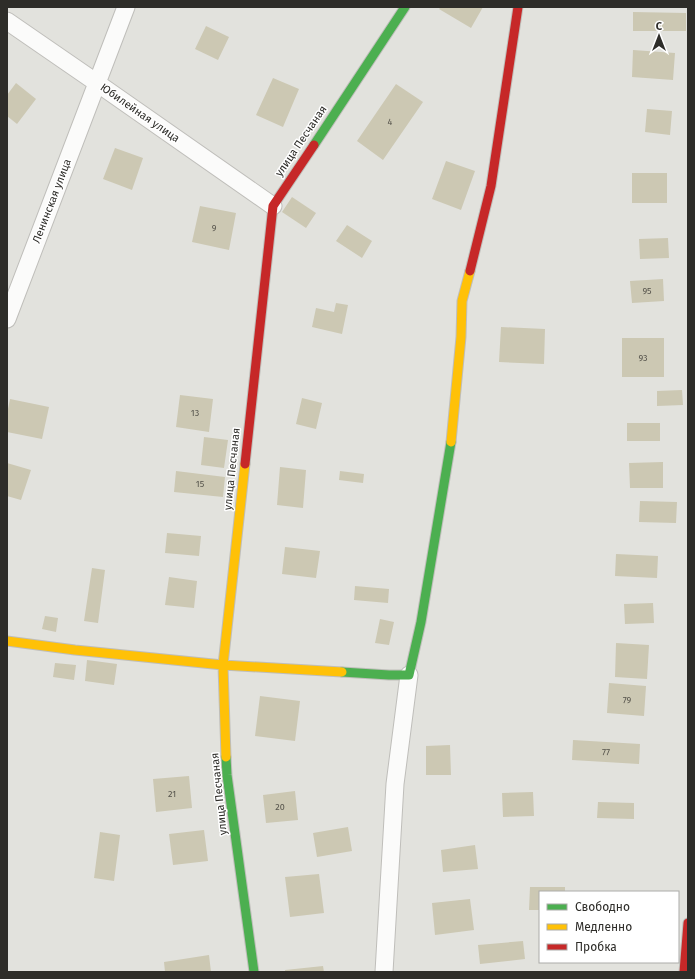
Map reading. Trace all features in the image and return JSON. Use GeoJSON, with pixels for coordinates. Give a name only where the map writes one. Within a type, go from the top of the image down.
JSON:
{"type":"FeatureCollection","features":[{"type":"Feature","properties":{"kind":"street","name":"Ленинская улица"},"geometry":{"type":"LineString","coordinates":[[7,320],[126,7]]}},
{"type":"Feature","properties":{"kind":"street","name":"улица Песчаная"},"geometry":{"type":"LineString","coordinates":[[254,972],[227,775],[223,665],[273,206],[405,7]]}},
{"type":"Feature","properties":{"kind":"street"},"geometry":{"type":"LineString","coordinates":[[384,972],[395,784],[409,674],[420,622],[451,447],[461,337],[462,301],[491,186],[518,7]]}},
{"type":"Feature","properties":{"kind":"street","name":"Юбилейная улица"},"geometry":{"type":"LineString","coordinates":[[7,21],[273,206]]}},
{"type":"Feature","properties":{"kind":"street"},"geometry":{"type":"LineString","coordinates":[[7,641],[75,650],[223,665],[390,675],[409,674]]}},
{"type":"Feature","properties":{"kind":"street"},"geometry":{"type":"LineString","coordinates":[[684,972],[688,923]]}},
{"type":"Feature","properties":{"kind":"building"},"geometry":{"type":"Polygon","coordinates":[[[441,7],[483,7],[471,28],[439,9],[441,7]]]}},
{"type":"Feature","properties":{"kind":"building"},"geometry":{"type":"Polygon","coordinates":[[[633,12],[686,13],[686,31],[633,31],[633,12]]]}},
{"type":"Feature","properties":{"kind":"building"},"geometry":{"type":"Polygon","coordinates":[[[206,26],[229,37],[218,60],[195,49],[206,26]]]}},
{"type":"Feature","properties":{"kind":"building"},"geometry":{"type":"Polygon","coordinates":[[[633,50],[675,53],[673,80],[632,77],[633,50]]]}},
{"type":"Feature","properties":{"kind":"building"},"geometry":{"type":"Polygon","coordinates":[[[273,78],[299,89],[283,127],[256,115],[273,78]]]}},
{"type":"Feature","properties":{"kind":"building"},"geometry":{"type":"Polygon","coordinates":[[[16,83],[36,99],[17,124],[7,116],[7,95],[16,83]]]}},
{"type":"Feature","properties":{"kind":"building"},"geometry":{"type":"Polygon","coordinates":[[[396,84],[423,102],[383,160],[357,141],[396,84]]]}},
{"type":"Feature","properties":{"kind":"building"},"geometry":{"type":"Polygon","coordinates":[[[647,109],[672,111],[670,135],[645,132],[647,109]]]}},
{"type":"Feature","properties":{"kind":"building"},"geometry":{"type":"Polygon","coordinates":[[[115,148],[143,158],[132,190],[103,179],[115,148]]]}},
{"type":"Feature","properties":{"kind":"building"},"geometry":{"type":"Polygon","coordinates":[[[446,161],[475,171],[461,210],[432,199],[446,161]]]}},
{"type":"Feature","properties":{"kind":"building"},"geometry":{"type":"Polygon","coordinates":[[[632,173],[667,173],[667,203],[632,203],[632,173]]]}},
{"type":"Feature","properties":{"kind":"building"},"geometry":{"type":"Polygon","coordinates":[[[292,197],[316,213],[306,228],[282,212],[292,197]]]}},
{"type":"Feature","properties":{"kind":"building"},"geometry":{"type":"Polygon","coordinates":[[[200,206],[236,213],[229,250],[192,242],[200,206]]]}},
{"type":"Feature","properties":{"kind":"building"},"geometry":{"type":"Polygon","coordinates":[[[347,225],[372,241],[362,258],[336,241],[347,225]]]}},
{"type":"Feature","properties":{"kind":"building"},"geometry":{"type":"Polygon","coordinates":[[[668,238],[669,258],[640,259],[639,239],[668,238]]]}},
{"type":"Feature","properties":{"kind":"building"},"geometry":{"type":"Polygon","coordinates":[[[663,279],[664,301],[632,303],[630,281],[663,279]]]}},
{"type":"Feature","properties":{"kind":"building"},"geometry":{"type":"Polygon","coordinates":[[[336,303],[348,305],[342,334],[312,327],[316,308],[334,312],[336,303]]]}},
{"type":"Feature","properties":{"kind":"building"},"geometry":{"type":"Polygon","coordinates":[[[501,327],[545,329],[544,364],[499,362],[501,327]]]}},
{"type":"Feature","properties":{"kind":"building"},"geometry":{"type":"Polygon","coordinates":[[[622,338],[664,338],[664,377],[622,377],[622,338]]]}},
{"type":"Feature","properties":{"kind":"building"},"geometry":{"type":"Polygon","coordinates":[[[682,390],[683,405],[657,406],[657,391],[682,390]]]}},
{"type":"Feature","properties":{"kind":"building"},"geometry":{"type":"Polygon","coordinates":[[[180,395],[213,399],[209,432],[176,427],[180,395]]]}},
{"type":"Feature","properties":{"kind":"building"},"geometry":{"type":"Polygon","coordinates":[[[302,398],[322,403],[316,429],[296,424],[302,398]]]}},
{"type":"Feature","properties":{"kind":"building"},"geometry":{"type":"Polygon","coordinates":[[[10,399],[49,407],[42,439],[7,432],[7,414],[10,399]]]}},
{"type":"Feature","properties":{"kind":"building"},"geometry":{"type":"Polygon","coordinates":[[[627,423],[660,423],[660,441],[627,441],[627,423]]]}},
{"type":"Feature","properties":{"kind":"building"},"geometry":{"type":"Polygon","coordinates":[[[204,437],[228,440],[224,468],[201,465],[204,437]]]}},
{"type":"Feature","properties":{"kind":"building"},"geometry":{"type":"Polygon","coordinates":[[[663,462],[663,488],[630,488],[629,463],[663,462]]]}},
{"type":"Feature","properties":{"kind":"building"},"geometry":{"type":"Polygon","coordinates":[[[7,463],[31,470],[21,500],[7,496],[7,463]]]}},
{"type":"Feature","properties":{"kind":"building"},"geometry":{"type":"Polygon","coordinates":[[[280,467],[306,470],[303,508],[277,505],[280,467]]]}},
{"type":"Feature","properties":{"kind":"building"},"geometry":{"type":"Polygon","coordinates":[[[176,471],[225,477],[223,497],[174,492],[176,471]]]}},
{"type":"Feature","properties":{"kind":"building"},"geometry":{"type":"Polygon","coordinates":[[[340,471],[364,474],[363,483],[339,480],[340,471]]]}},
{"type":"Feature","properties":{"kind":"building"},"geometry":{"type":"Polygon","coordinates":[[[640,501],[677,502],[676,523],[639,522],[640,501]]]}},
{"type":"Feature","properties":{"kind":"building"},"geometry":{"type":"Polygon","coordinates":[[[167,533],[201,536],[199,556],[165,553],[167,533]]]}},
{"type":"Feature","properties":{"kind":"building"},"geometry":{"type":"Polygon","coordinates":[[[285,547],[320,551],[316,578],[282,574],[285,547]]]}},
{"type":"Feature","properties":{"kind":"building"},"geometry":{"type":"Polygon","coordinates":[[[616,554],[658,556],[657,578],[615,576],[616,554]]]}},
{"type":"Feature","properties":{"kind":"building"},"geometry":{"type":"Polygon","coordinates":[[[92,568],[105,570],[98,623],[84,621],[92,568]]]}},
{"type":"Feature","properties":{"kind":"building"},"geometry":{"type":"Polygon","coordinates":[[[169,577],[197,581],[194,608],[165,605],[169,577]]]}},
{"type":"Feature","properties":{"kind":"building"},"geometry":{"type":"Polygon","coordinates":[[[355,586],[389,589],[388,603],[354,600],[355,586]]]}},
{"type":"Feature","properties":{"kind":"building"},"geometry":{"type":"Polygon","coordinates":[[[653,603],[654,623],[625,624],[624,604],[653,603]]]}},
{"type":"Feature","properties":{"kind":"building"},"geometry":{"type":"Polygon","coordinates":[[[45,616],[58,618],[56,632],[42,629],[45,616]]]}},
{"type":"Feature","properties":{"kind":"building"},"geometry":{"type":"Polygon","coordinates":[[[380,619],[394,622],[389,645],[375,643],[380,619]]]}},
{"type":"Feature","properties":{"kind":"building"},"geometry":{"type":"Polygon","coordinates":[[[616,643],[649,645],[647,679],[615,677],[616,643]]]}},
{"type":"Feature","properties":{"kind":"building"},"geometry":{"type":"Polygon","coordinates":[[[87,660],[117,664],[114,685],[85,681],[87,660]]]}},
{"type":"Feature","properties":{"kind":"building"},"geometry":{"type":"Polygon","coordinates":[[[55,663],[76,665],[74,680],[53,677],[55,663]]]}},
{"type":"Feature","properties":{"kind":"building"},"geometry":{"type":"Polygon","coordinates":[[[609,683],[646,686],[644,716],[607,713],[609,683]]]}},
{"type":"Feature","properties":{"kind":"building"},"geometry":{"type":"Polygon","coordinates":[[[260,696],[300,701],[295,741],[255,736],[260,696]]]}},
{"type":"Feature","properties":{"kind":"building"},"geometry":{"type":"Polygon","coordinates":[[[573,740],[640,744],[639,764],[572,760],[573,740]]]}},
{"type":"Feature","properties":{"kind":"building"},"geometry":{"type":"Polygon","coordinates":[[[450,745],[451,775],[426,775],[426,746],[450,745]]]}},
{"type":"Feature","properties":{"kind":"building"},"geometry":{"type":"Polygon","coordinates":[[[189,776],[192,808],[156,812],[153,779],[189,776]]]}},
{"type":"Feature","properties":{"kind":"building"},"geometry":{"type":"Polygon","coordinates":[[[295,791],[298,820],[266,823],[263,795],[295,791]]]}},
{"type":"Feature","properties":{"kind":"building"},"geometry":{"type":"Polygon","coordinates":[[[533,792],[534,816],[503,817],[502,793],[533,792]]]}},
{"type":"Feature","properties":{"kind":"building"},"geometry":{"type":"Polygon","coordinates":[[[598,802],[634,803],[634,819],[597,818],[598,802]]]}},
{"type":"Feature","properties":{"kind":"building"},"geometry":{"type":"Polygon","coordinates":[[[348,827],[352,851],[317,857],[313,833],[348,827]]]}},
{"type":"Feature","properties":{"kind":"building"},"geometry":{"type":"Polygon","coordinates":[[[204,830],[208,861],[173,865],[169,834],[204,830]]]}},
{"type":"Feature","properties":{"kind":"building"},"geometry":{"type":"Polygon","coordinates":[[[100,832],[120,835],[114,881],[94,878],[100,832]]]}},
{"type":"Feature","properties":{"kind":"building"},"geometry":{"type":"Polygon","coordinates":[[[475,845],[478,869],[443,872],[441,850],[475,845]]]}},
{"type":"Feature","properties":{"kind":"building"},"geometry":{"type":"Polygon","coordinates":[[[319,874],[324,913],[290,917],[285,877],[319,874]]]}},
{"type":"Feature","properties":{"kind":"building"},"geometry":{"type":"Polygon","coordinates":[[[530,887],[565,887],[565,891],[539,891],[539,910],[529,910],[530,887]]]}},
{"type":"Feature","properties":{"kind":"building"},"geometry":{"type":"Polygon","coordinates":[[[470,899],[474,930],[435,935],[432,903],[470,899]]]}},
{"type":"Feature","properties":{"kind":"building"},"geometry":{"type":"Polygon","coordinates":[[[523,941],[525,959],[480,964],[478,945],[523,941]]]}},
{"type":"Feature","properties":{"kind":"building"},"geometry":{"type":"Polygon","coordinates":[[[209,955],[211,972],[165,972],[164,962],[209,955]]]}},
{"type":"Feature","properties":{"kind":"building"},"geometry":{"type":"Polygon","coordinates":[[[323,966],[324,972],[285,972],[285,970],[323,966]]]}},
{"type":"Feature","properties":{"kind":"traffic: fast"},"geometry":{"type":"LineString","coordinates":[[314,145],[405,7]]}},
{"type":"Feature","properties":{"kind":"traffic: fast"},"geometry":{"type":"LineString","coordinates":[[342,672],[409,675],[421,622],[451,442]]}},
{"type":"Feature","properties":{"kind":"traffic: fast"},"geometry":{"type":"LineString","coordinates":[[226,757],[227,775],[254,972]]}},
{"type":"Feature","properties":{"kind":"traffic: slow"},"geometry":{"type":"LineString","coordinates":[[451,442],[461,337],[462,301],[470,271]]}},
{"type":"Feature","properties":{"kind":"traffic: slow"},"geometry":{"type":"LineString","coordinates":[[226,757],[223,665],[245,464]]}},
{"type":"Feature","properties":{"kind":"traffic: slow"},"geometry":{"type":"LineString","coordinates":[[7,641],[75,650],[223,665],[342,672]]}},
{"type":"Feature","properties":{"kind":"traffic: jam"},"geometry":{"type":"LineString","coordinates":[[470,271],[491,186],[518,7]]}},
{"type":"Feature","properties":{"kind":"traffic: jam"},"geometry":{"type":"LineString","coordinates":[[245,464],[273,206],[314,145]]}},
{"type":"Feature","properties":{"kind":"traffic: jam"},"geometry":{"type":"LineString","coordinates":[[684,972],[688,923]]}}]}
